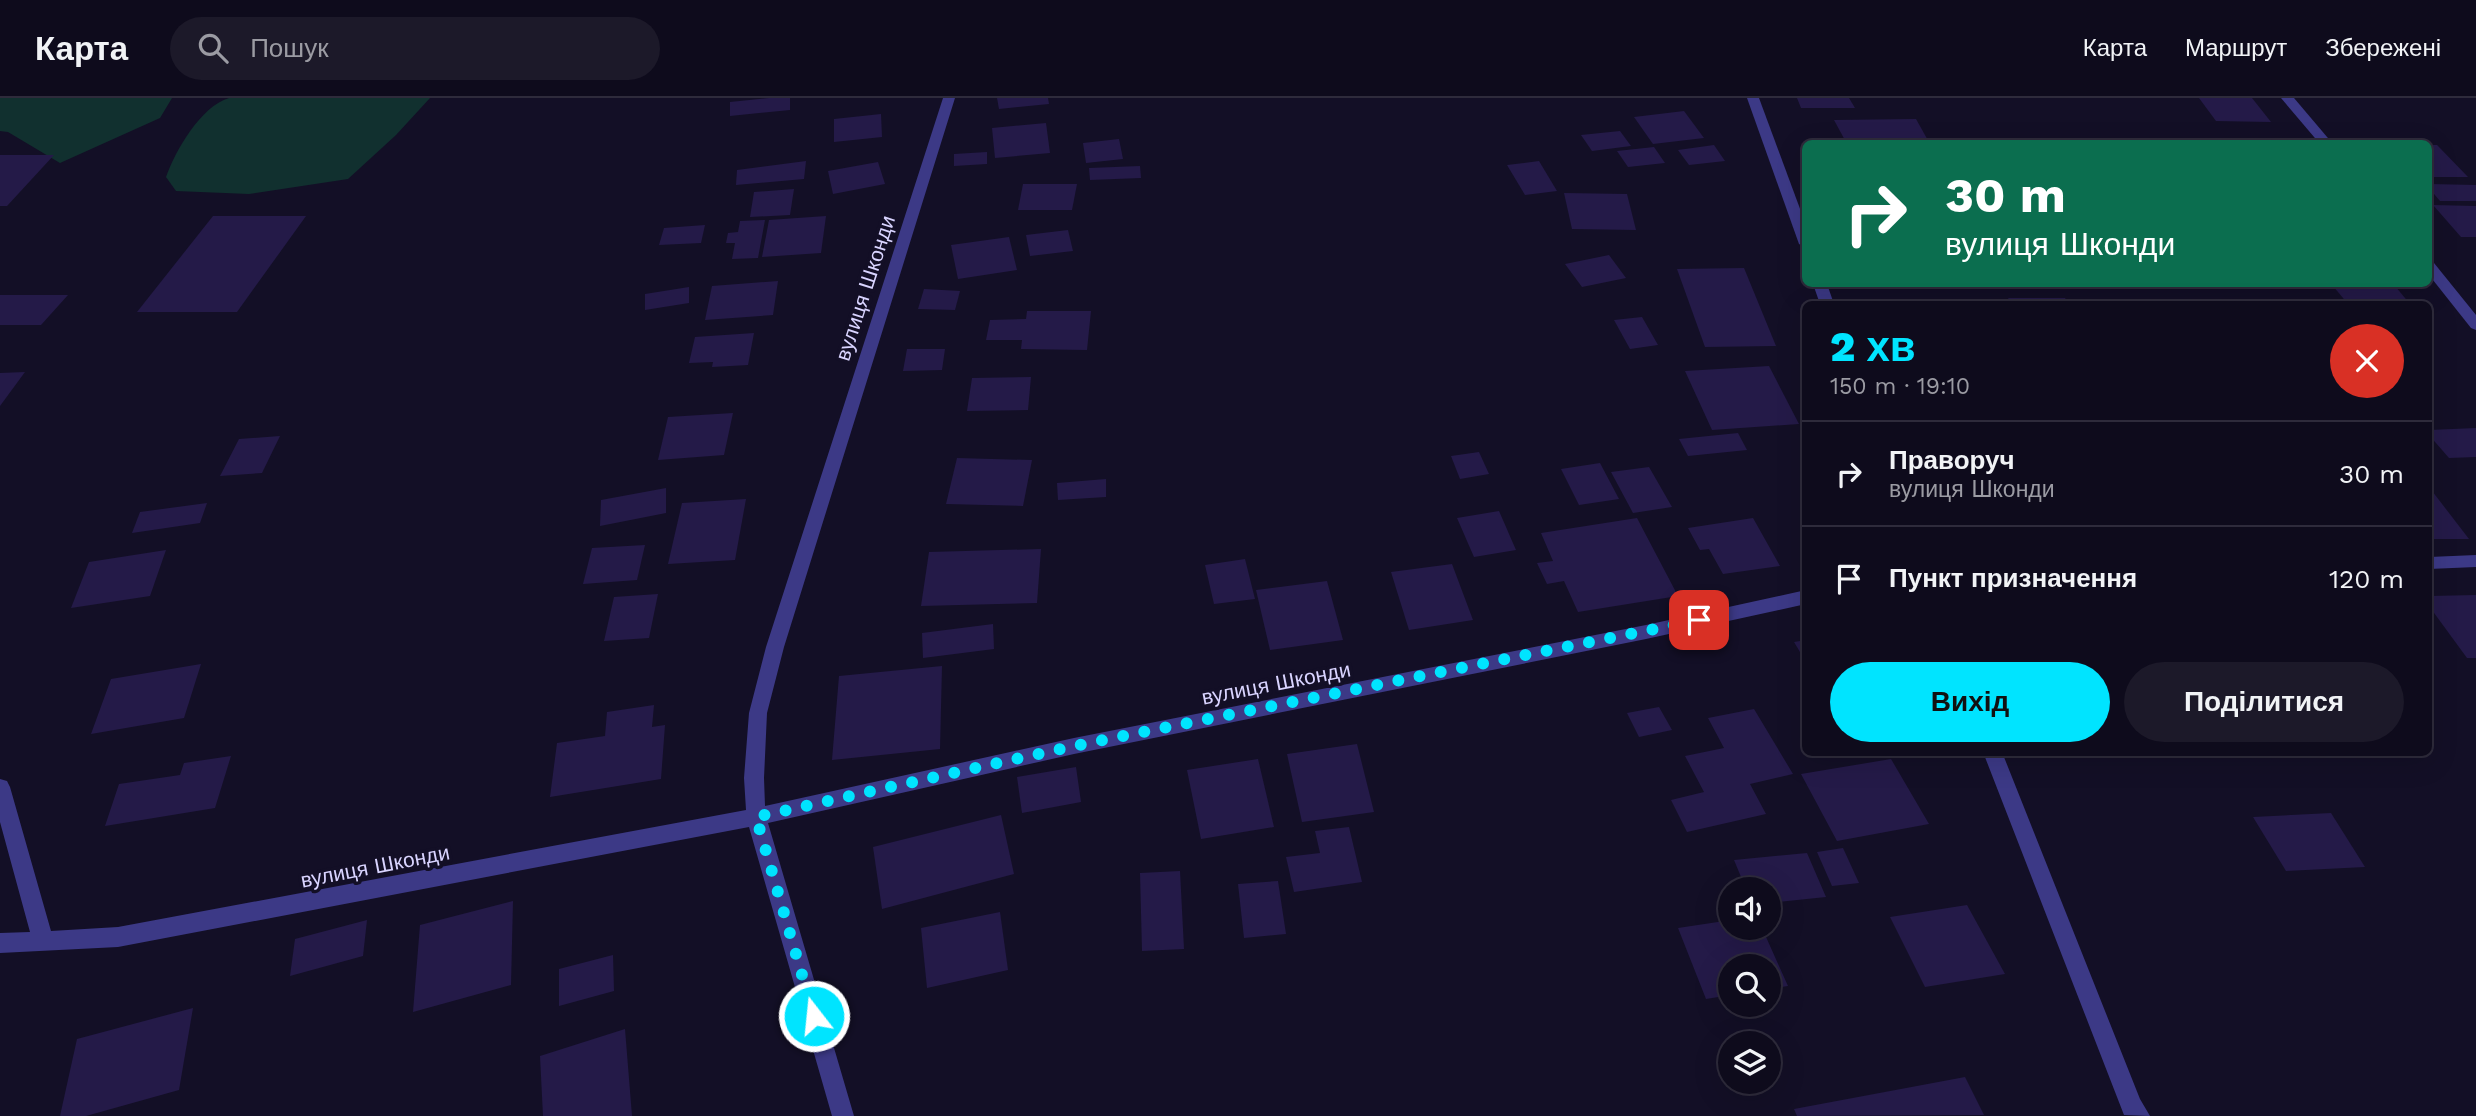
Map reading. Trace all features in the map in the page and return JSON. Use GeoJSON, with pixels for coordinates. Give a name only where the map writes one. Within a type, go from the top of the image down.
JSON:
{"type":"FeatureCollection","features":[{"type":"Feature","properties":{"kind":"street","name":"вулиця Шконди"},"geometry":{"type":"LineString","coordinates":[[843,1116],[756,817],[754,778],[758,713],[775,647],[949,98]]}},
{"type":"Feature","properties":{"kind":"street"},"geometry":{"type":"LineString","coordinates":[[1753,98],[1802,233]]}},
{"type":"Feature","properties":{"kind":"street"},"geometry":{"type":"LineString","coordinates":[[2287,98],[2324,140]]}},
{"type":"Feature","properties":{"kind":"street"},"geometry":{"type":"LineString","coordinates":[[2432,270],[2476,325]]}},
{"type":"Feature","properties":{"kind":"street"},"geometry":{"type":"LineString","coordinates":[[2432,563],[2476,561]]}},
{"type":"Feature","properties":{"kind":"street","name":"вулиця Шконди"},"geometry":{"type":"LineString","coordinates":[[0,943],[118,937],[756,817],[1074,746],[1646,632],[1802,598]]}},
{"type":"Feature","properties":{"kind":"street"},"geometry":{"type":"LineString","coordinates":[[1994,756],[2132,1107],[2139,1116]]}},
{"type":"Feature","properties":{"kind":"street"},"geometry":{"type":"LineString","coordinates":[[0,787],[43,941]]}},
{"type":"Feature","properties":{"kind":"green space"},"geometry":{"type":"Polygon","coordinates":[[[0,98],[172,98],[160,118],[60,163],[8,132],[0,131],[0,98]]]}},
{"type":"Feature","properties":{"kind":"green space"},"geometry":{"type":"Polygon","coordinates":[[[229,98],[430,98],[396,135],[348,179],[249,194],[176,191],[166,177],[176,155],[199,120],[209,110],[229,98]]]}},
{"type":"Feature","properties":{"kind":"building"},"geometry":{"type":"Polygon","coordinates":[[[790,98],[790,110],[730,116],[730,102],[790,98]]]}},
{"type":"Feature","properties":{"kind":"building"},"geometry":{"type":"Polygon","coordinates":[[[997,98],[1048,98],[1049,104],[999,109],[997,98]]]}},
{"type":"Feature","properties":{"kind":"building"},"geometry":{"type":"Polygon","coordinates":[[[1797,98],[1849,98],[1855,108],[1801,108],[1797,98]]]}},
{"type":"Feature","properties":{"kind":"building"},"geometry":{"type":"Polygon","coordinates":[[[2199,98],[2252,98],[2271,122],[2216,121],[2199,98]]]}},
{"type":"Feature","properties":{"kind":"building"},"geometry":{"type":"Polygon","coordinates":[[[1684,111],[1704,138],[1653,144],[1634,117],[1684,111]]]}},
{"type":"Feature","properties":{"kind":"building"},"geometry":{"type":"Polygon","coordinates":[[[881,114],[882,137],[834,142],[834,119],[881,114]]]}},
{"type":"Feature","properties":{"kind":"building"},"geometry":{"type":"Polygon","coordinates":[[[1916,119],[1928,140],[1845,140],[1834,120],[1916,119]]]}},
{"type":"Feature","properties":{"kind":"building"},"geometry":{"type":"Polygon","coordinates":[[[1046,123],[1050,153],[995,158],[992,128],[1046,123]]]}},
{"type":"Feature","properties":{"kind":"building"},"geometry":{"type":"Polygon","coordinates":[[[1620,131],[1631,146],[1592,151],[1581,135],[1620,131]]]}},
{"type":"Feature","properties":{"kind":"building"},"geometry":{"type":"Polygon","coordinates":[[[1119,139],[1123,159],[1086,163],[1083,143],[1119,139]]]}},
{"type":"Feature","properties":{"kind":"building"},"geometry":{"type":"Polygon","coordinates":[[[1714,145],[1725,161],[1689,165],[1678,150],[1714,145]]]}},
{"type":"Feature","properties":{"kind":"building"},"geometry":{"type":"Polygon","coordinates":[[[2432,145],[2437,145],[2468,177],[2432,177],[2432,145]]]}},
{"type":"Feature","properties":{"kind":"building"},"geometry":{"type":"Polygon","coordinates":[[[1654,147],[1665,163],[1628,167],[1617,151],[1654,147]]]}},
{"type":"Feature","properties":{"kind":"building"},"geometry":{"type":"Polygon","coordinates":[[[987,152],[987,164],[954,166],[954,154],[987,152]]]}},
{"type":"Feature","properties":{"kind":"building"},"geometry":{"type":"Polygon","coordinates":[[[0,155],[54,155],[7,206],[0,206],[0,155]]]}},
{"type":"Feature","properties":{"kind":"building"},"geometry":{"type":"Polygon","coordinates":[[[806,161],[804,179],[736,185],[737,170],[806,161]]]}},
{"type":"Feature","properties":{"kind":"building"},"geometry":{"type":"Polygon","coordinates":[[[1539,161],[1557,191],[1525,195],[1507,165],[1539,161]]]}},
{"type":"Feature","properties":{"kind":"building"},"geometry":{"type":"Polygon","coordinates":[[[878,162],[885,184],[833,194],[828,171],[878,162]]]}},
{"type":"Feature","properties":{"kind":"building"},"geometry":{"type":"Polygon","coordinates":[[[1140,166],[1141,178],[1090,180],[1089,168],[1140,166]]]}},
{"type":"Feature","properties":{"kind":"building"},"geometry":{"type":"Polygon","coordinates":[[[1023,184],[1077,184],[1072,210],[1018,210],[1023,184]]]}},
{"type":"Feature","properties":{"kind":"building"},"geometry":{"type":"Polygon","coordinates":[[[2432,184],[2476,185],[2476,201],[2440,201],[2432,192],[2432,184]]]}},
{"type":"Feature","properties":{"kind":"building"},"geometry":{"type":"Polygon","coordinates":[[[794,189],[790,215],[750,217],[754,192],[794,189]]]}},
{"type":"Feature","properties":{"kind":"building"},"geometry":{"type":"Polygon","coordinates":[[[1564,193],[1627,194],[1636,230],[1572,229],[1564,193]]]}},
{"type":"Feature","properties":{"kind":"building"},"geometry":{"type":"Polygon","coordinates":[[[2433,205],[2476,206],[2476,237],[2461,237],[2433,205]]]}},
{"type":"Feature","properties":{"kind":"building"},"geometry":{"type":"Polygon","coordinates":[[[213,216],[306,216],[237,312],[137,312],[213,216]]]}},
{"type":"Feature","properties":{"kind":"building"},"geometry":{"type":"Polygon","coordinates":[[[826,216],[821,253],[762,257],[769,220],[826,216]]]}},
{"type":"Feature","properties":{"kind":"building"},"geometry":{"type":"Polygon","coordinates":[[[765,220],[758,258],[732,259],[735,243],[726,243],[728,233],[738,232],[740,221],[765,220]]]}},
{"type":"Feature","properties":{"kind":"building"},"geometry":{"type":"Polygon","coordinates":[[[705,225],[701,243],[659,245],[664,228],[705,225]]]}},
{"type":"Feature","properties":{"kind":"building"},"geometry":{"type":"Polygon","coordinates":[[[1068,230],[1073,251],[1030,256],[1026,235],[1068,230]]]}},
{"type":"Feature","properties":{"kind":"building"},"geometry":{"type":"Polygon","coordinates":[[[1009,237],[1017,270],[958,279],[951,245],[1009,237]]]}},
{"type":"Feature","properties":{"kind":"building"},"geometry":{"type":"Polygon","coordinates":[[[1609,255],[1626,278],[1582,287],[1565,264],[1609,255]]]}},
{"type":"Feature","properties":{"kind":"building"},"geometry":{"type":"Polygon","coordinates":[[[1744,268],[1776,346],[1705,347],[1677,269],[1744,268]]]}},
{"type":"Feature","properties":{"kind":"building"},"geometry":{"type":"Polygon","coordinates":[[[778,281],[773,315],[705,320],[712,286],[778,281]]]}},
{"type":"Feature","properties":{"kind":"building"},"geometry":{"type":"Polygon","coordinates":[[[689,287],[689,303],[645,310],[645,294],[689,287]]]}},
{"type":"Feature","properties":{"kind":"building"},"geometry":{"type":"Polygon","coordinates":[[[2334,287],[2396,287],[2408,301],[2346,301],[2334,287]]]}},
{"type":"Feature","properties":{"kind":"building"},"geometry":{"type":"Polygon","coordinates":[[[924,289],[960,291],[955,310],[918,309],[924,289]]]}},
{"type":"Feature","properties":{"kind":"building"},"geometry":{"type":"Polygon","coordinates":[[[0,295],[68,295],[41,325],[0,325],[0,295]]]}},
{"type":"Feature","properties":{"kind":"building"},"geometry":{"type":"Polygon","coordinates":[[[2008,298],[2065,298],[2067,301],[2010,301],[2008,298]]]}},
{"type":"Feature","properties":{"kind":"building"},"geometry":{"type":"Polygon","coordinates":[[[1027,311],[1091,311],[1087,350],[1021,349],[1022,340],[986,340],[990,320],[1026,319],[1027,311]]]}},
{"type":"Feature","properties":{"kind":"building"},"geometry":{"type":"Polygon","coordinates":[[[1642,317],[1658,345],[1630,349],[1614,320],[1642,317]]]}},
{"type":"Feature","properties":{"kind":"building"},"geometry":{"type":"Polygon","coordinates":[[[754,333],[748,365],[712,367],[713,362],[689,363],[695,337],[754,333]]]}},
{"type":"Feature","properties":{"kind":"building"},"geometry":{"type":"Polygon","coordinates":[[[907,349],[945,349],[942,370],[903,371],[907,349]]]}},
{"type":"Feature","properties":{"kind":"building"},"geometry":{"type":"Polygon","coordinates":[[[1769,366],[1799,424],[1712,430],[1685,371],[1769,366]]]}},
{"type":"Feature","properties":{"kind":"building"},"geometry":{"type":"Polygon","coordinates":[[[25,372],[0,406],[0,373],[25,372]]]}},
{"type":"Feature","properties":{"kind":"building"},"geometry":{"type":"Polygon","coordinates":[[[1031,377],[1028,410],[967,411],[972,378],[1031,377]]]}},
{"type":"Feature","properties":{"kind":"building"},"geometry":{"type":"Polygon","coordinates":[[[733,413],[724,455],[658,460],[668,417],[733,413]]]}},
{"type":"Feature","properties":{"kind":"building"},"geometry":{"type":"Polygon","coordinates":[[[2476,428],[2476,457],[2449,458],[2432,438],[2432,430],[2476,428]]]}},
{"type":"Feature","properties":{"kind":"building"},"geometry":{"type":"Polygon","coordinates":[[[1738,433],[1747,450],[1688,456],[1679,439],[1738,433]]]}},
{"type":"Feature","properties":{"kind":"building"},"geometry":{"type":"Polygon","coordinates":[[[280,436],[262,473],[220,476],[239,439],[280,436]]]}},
{"type":"Feature","properties":{"kind":"building"},"geometry":{"type":"Polygon","coordinates":[[[1479,452],[1489,474],[1460,479],[1451,456],[1479,452]]]}},
{"type":"Feature","properties":{"kind":"building"},"geometry":{"type":"Polygon","coordinates":[[[957,458],[1032,460],[1023,506],[946,504],[957,458]]]}},
{"type":"Feature","properties":{"kind":"building"},"geometry":{"type":"Polygon","coordinates":[[[1600,463],[1619,499],[1579,505],[1561,469],[1600,463]]]}},
{"type":"Feature","properties":{"kind":"building"},"geometry":{"type":"Polygon","coordinates":[[[1649,467],[1672,507],[1633,513],[1611,472],[1649,467]]]}},
{"type":"Feature","properties":{"kind":"building"},"geometry":{"type":"Polygon","coordinates":[[[1106,479],[1106,497],[1058,500],[1057,483],[1106,479]]]}},
{"type":"Feature","properties":{"kind":"building"},"geometry":{"type":"Polygon","coordinates":[[[666,488],[666,513],[600,526],[601,500],[666,488]]]}},
{"type":"Feature","properties":{"kind":"building"},"geometry":{"type":"Polygon","coordinates":[[[2432,491],[2469,539],[2432,539],[2432,491]]]}},
{"type":"Feature","properties":{"kind":"building"},"geometry":{"type":"Polygon","coordinates":[[[746,499],[735,560],[668,564],[682,503],[746,499]]]}},
{"type":"Feature","properties":{"kind":"building"},"geometry":{"type":"Polygon","coordinates":[[[207,503],[200,523],[132,533],[140,512],[207,503]]]}},
{"type":"Feature","properties":{"kind":"building"},"geometry":{"type":"Polygon","coordinates":[[[1499,511],[1516,550],[1474,557],[1457,518],[1499,511]]]}},
{"type":"Feature","properties":{"kind":"building"},"geometry":{"type":"Polygon","coordinates":[[[1637,518],[1678,596],[1578,612],[1564,581],[1547,584],[1537,563],[1553,561],[1541,533],[1637,518]]]}},
{"type":"Feature","properties":{"kind":"building"},"geometry":{"type":"Polygon","coordinates":[[[1753,518],[1780,566],[1723,574],[1709,549],[1700,550],[1688,528],[1753,518]]]}},
{"type":"Feature","properties":{"kind":"building"},"geometry":{"type":"Polygon","coordinates":[[[645,545],[637,580],[583,584],[592,548],[645,545]]]}},
{"type":"Feature","properties":{"kind":"building"},"geometry":{"type":"Polygon","coordinates":[[[1041,549],[1037,603],[921,606],[929,552],[1041,549]]]}},
{"type":"Feature","properties":{"kind":"building"},"geometry":{"type":"Polygon","coordinates":[[[166,550],[150,596],[71,608],[89,562],[166,550]]]}},
{"type":"Feature","properties":{"kind":"building"},"geometry":{"type":"Polygon","coordinates":[[[1245,559],[1255,599],[1214,604],[1205,565],[1245,559]]]}},
{"type":"Feature","properties":{"kind":"building"},"geometry":{"type":"Polygon","coordinates":[[[1452,564],[1473,620],[1409,630],[1391,572],[1452,564]]]}},
{"type":"Feature","properties":{"kind":"building"},"geometry":{"type":"Polygon","coordinates":[[[1327,581],[1343,640],[1270,650],[1256,590],[1327,581]]]}},
{"type":"Feature","properties":{"kind":"building"},"geometry":{"type":"Polygon","coordinates":[[[658,594],[649,638],[604,641],[614,597],[658,594]]]}},
{"type":"Feature","properties":{"kind":"building"},"geometry":{"type":"Polygon","coordinates":[[[2476,595],[2476,658],[2467,658],[2432,610],[2432,596],[2476,595]]]}},
{"type":"Feature","properties":{"kind":"building"},"geometry":{"type":"Polygon","coordinates":[[[993,624],[994,649],[923,658],[922,633],[993,624]]]}},
{"type":"Feature","properties":{"kind":"building"},"geometry":{"type":"Polygon","coordinates":[[[1802,641],[1802,655],[1794,642],[1802,641]]]}},
{"type":"Feature","properties":{"kind":"building"},"geometry":{"type":"Polygon","coordinates":[[[201,664],[184,718],[91,734],[111,679],[201,664]]]}},
{"type":"Feature","properties":{"kind":"building"},"geometry":{"type":"Polygon","coordinates":[[[942,666],[940,749],[832,760],[839,676],[942,666]]]}},
{"type":"Feature","properties":{"kind":"building"},"geometry":{"type":"Polygon","coordinates":[[[654,705],[652,727],[665,725],[661,779],[550,797],[557,743],[605,736],[607,712],[654,705]]]}},
{"type":"Feature","properties":{"kind":"building"},"geometry":{"type":"Polygon","coordinates":[[[1659,707],[1672,730],[1639,737],[1627,713],[1659,707]]]}},
{"type":"Feature","properties":{"kind":"building"},"geometry":{"type":"Polygon","coordinates":[[[1754,709],[1793,774],[1750,784],[1766,814],[1687,832],[1671,800],[1704,792],[1685,756],[1724,748],[1708,718],[1754,709]]]}},
{"type":"Feature","properties":{"kind":"building"},"geometry":{"type":"Polygon","coordinates":[[[1357,744],[1374,812],[1302,822],[1287,754],[1357,744]]]}},
{"type":"Feature","properties":{"kind":"building"},"geometry":{"type":"Polygon","coordinates":[[[231,756],[215,808],[105,826],[119,784],[180,775],[184,763],[231,756]]]}},
{"type":"Feature","properties":{"kind":"building"},"geometry":{"type":"Polygon","coordinates":[[[1258,759],[1274,827],[1201,839],[1187,770],[1258,759]]]}},
{"type":"Feature","properties":{"kind":"building"},"geometry":{"type":"Polygon","coordinates":[[[1891,759],[1929,824],[1837,841],[1801,774],[1891,759]]]}},
{"type":"Feature","properties":{"kind":"building"},"geometry":{"type":"Polygon","coordinates":[[[1076,767],[1081,802],[1022,813],[1017,777],[1076,767]]]}},
{"type":"Feature","properties":{"kind":"building"},"geometry":{"type":"Polygon","coordinates":[[[2331,813],[2365,867],[2286,871],[2253,817],[2331,813]]]}},
{"type":"Feature","properties":{"kind":"building"},"geometry":{"type":"Polygon","coordinates":[[[1001,815],[1014,874],[882,909],[873,847],[1001,815]]]}},
{"type":"Feature","properties":{"kind":"building"},"geometry":{"type":"Polygon","coordinates":[[[1349,827],[1362,882],[1294,892],[1286,857],[1320,853],[1315,831],[1349,827]]]}},
{"type":"Feature","properties":{"kind":"building"},"geometry":{"type":"Polygon","coordinates":[[[1843,848],[1859,883],[1832,886],[1817,852],[1843,848]]]}},
{"type":"Feature","properties":{"kind":"building"},"geometry":{"type":"Polygon","coordinates":[[[1807,853],[1826,897],[1781,902],[1781,877],[1741,877],[1734,860],[1807,853]]]}},
{"type":"Feature","properties":{"kind":"building"},"geometry":{"type":"Polygon","coordinates":[[[1180,871],[1184,949],[1142,951],[1140,873],[1180,871]]]}},
{"type":"Feature","properties":{"kind":"building"},"geometry":{"type":"Polygon","coordinates":[[[1278,881],[1286,934],[1244,938],[1238,884],[1278,881]]]}},
{"type":"Feature","properties":{"kind":"building"},"geometry":{"type":"Polygon","coordinates":[[[513,901],[511,985],[413,1012],[420,925],[513,901]]]}},
{"type":"Feature","properties":{"kind":"building"},"geometry":{"type":"Polygon","coordinates":[[[1967,905],[2005,974],[1925,987],[1890,917],[1967,905]]]}},
{"type":"Feature","properties":{"kind":"building"},"geometry":{"type":"Polygon","coordinates":[[[1000,912],[1008,970],[927,988],[921,928],[1000,912]]]}},
{"type":"Feature","properties":{"kind":"building"},"geometry":{"type":"Polygon","coordinates":[[[367,920],[363,956],[290,976],[295,939],[367,920]]]}},
{"type":"Feature","properties":{"kind":"building"},"geometry":{"type":"Polygon","coordinates":[[[1718,922],[1718,940],[1767,940],[1774,954],[1718,954],[1718,997],[1706,999],[1678,928],[1718,922]]]}},
{"type":"Feature","properties":{"kind":"building"},"geometry":{"type":"Polygon","coordinates":[[[613,955],[614,991],[559,1006],[559,969],[613,955]]]}},
{"type":"Feature","properties":{"kind":"building"},"geometry":{"type":"Polygon","coordinates":[[[1781,970],[1788,986],[1781,987],[1781,970]]]}},
{"type":"Feature","properties":{"kind":"building"},"geometry":{"type":"Polygon","coordinates":[[[193,1008],[179,1090],[86,1116],[60,1116],[77,1039],[193,1008]]]}},
{"type":"Feature","properties":{"kind":"building"},"geometry":{"type":"Polygon","coordinates":[[[625,1029],[632,1116],[543,1116],[540,1056],[625,1029]]]}},
{"type":"Feature","properties":{"kind":"building"},"geometry":{"type":"Polygon","coordinates":[[[1965,1077],[1984,1115],[1797,1116],[1794,1109],[1965,1077]]]}},
{"type":"Feature","properties":{"kind":"route"},"geometry":{"type":"LineString","coordinates":[[814,1016],[756,817],[1074,746],[1699,620]]}}]}
